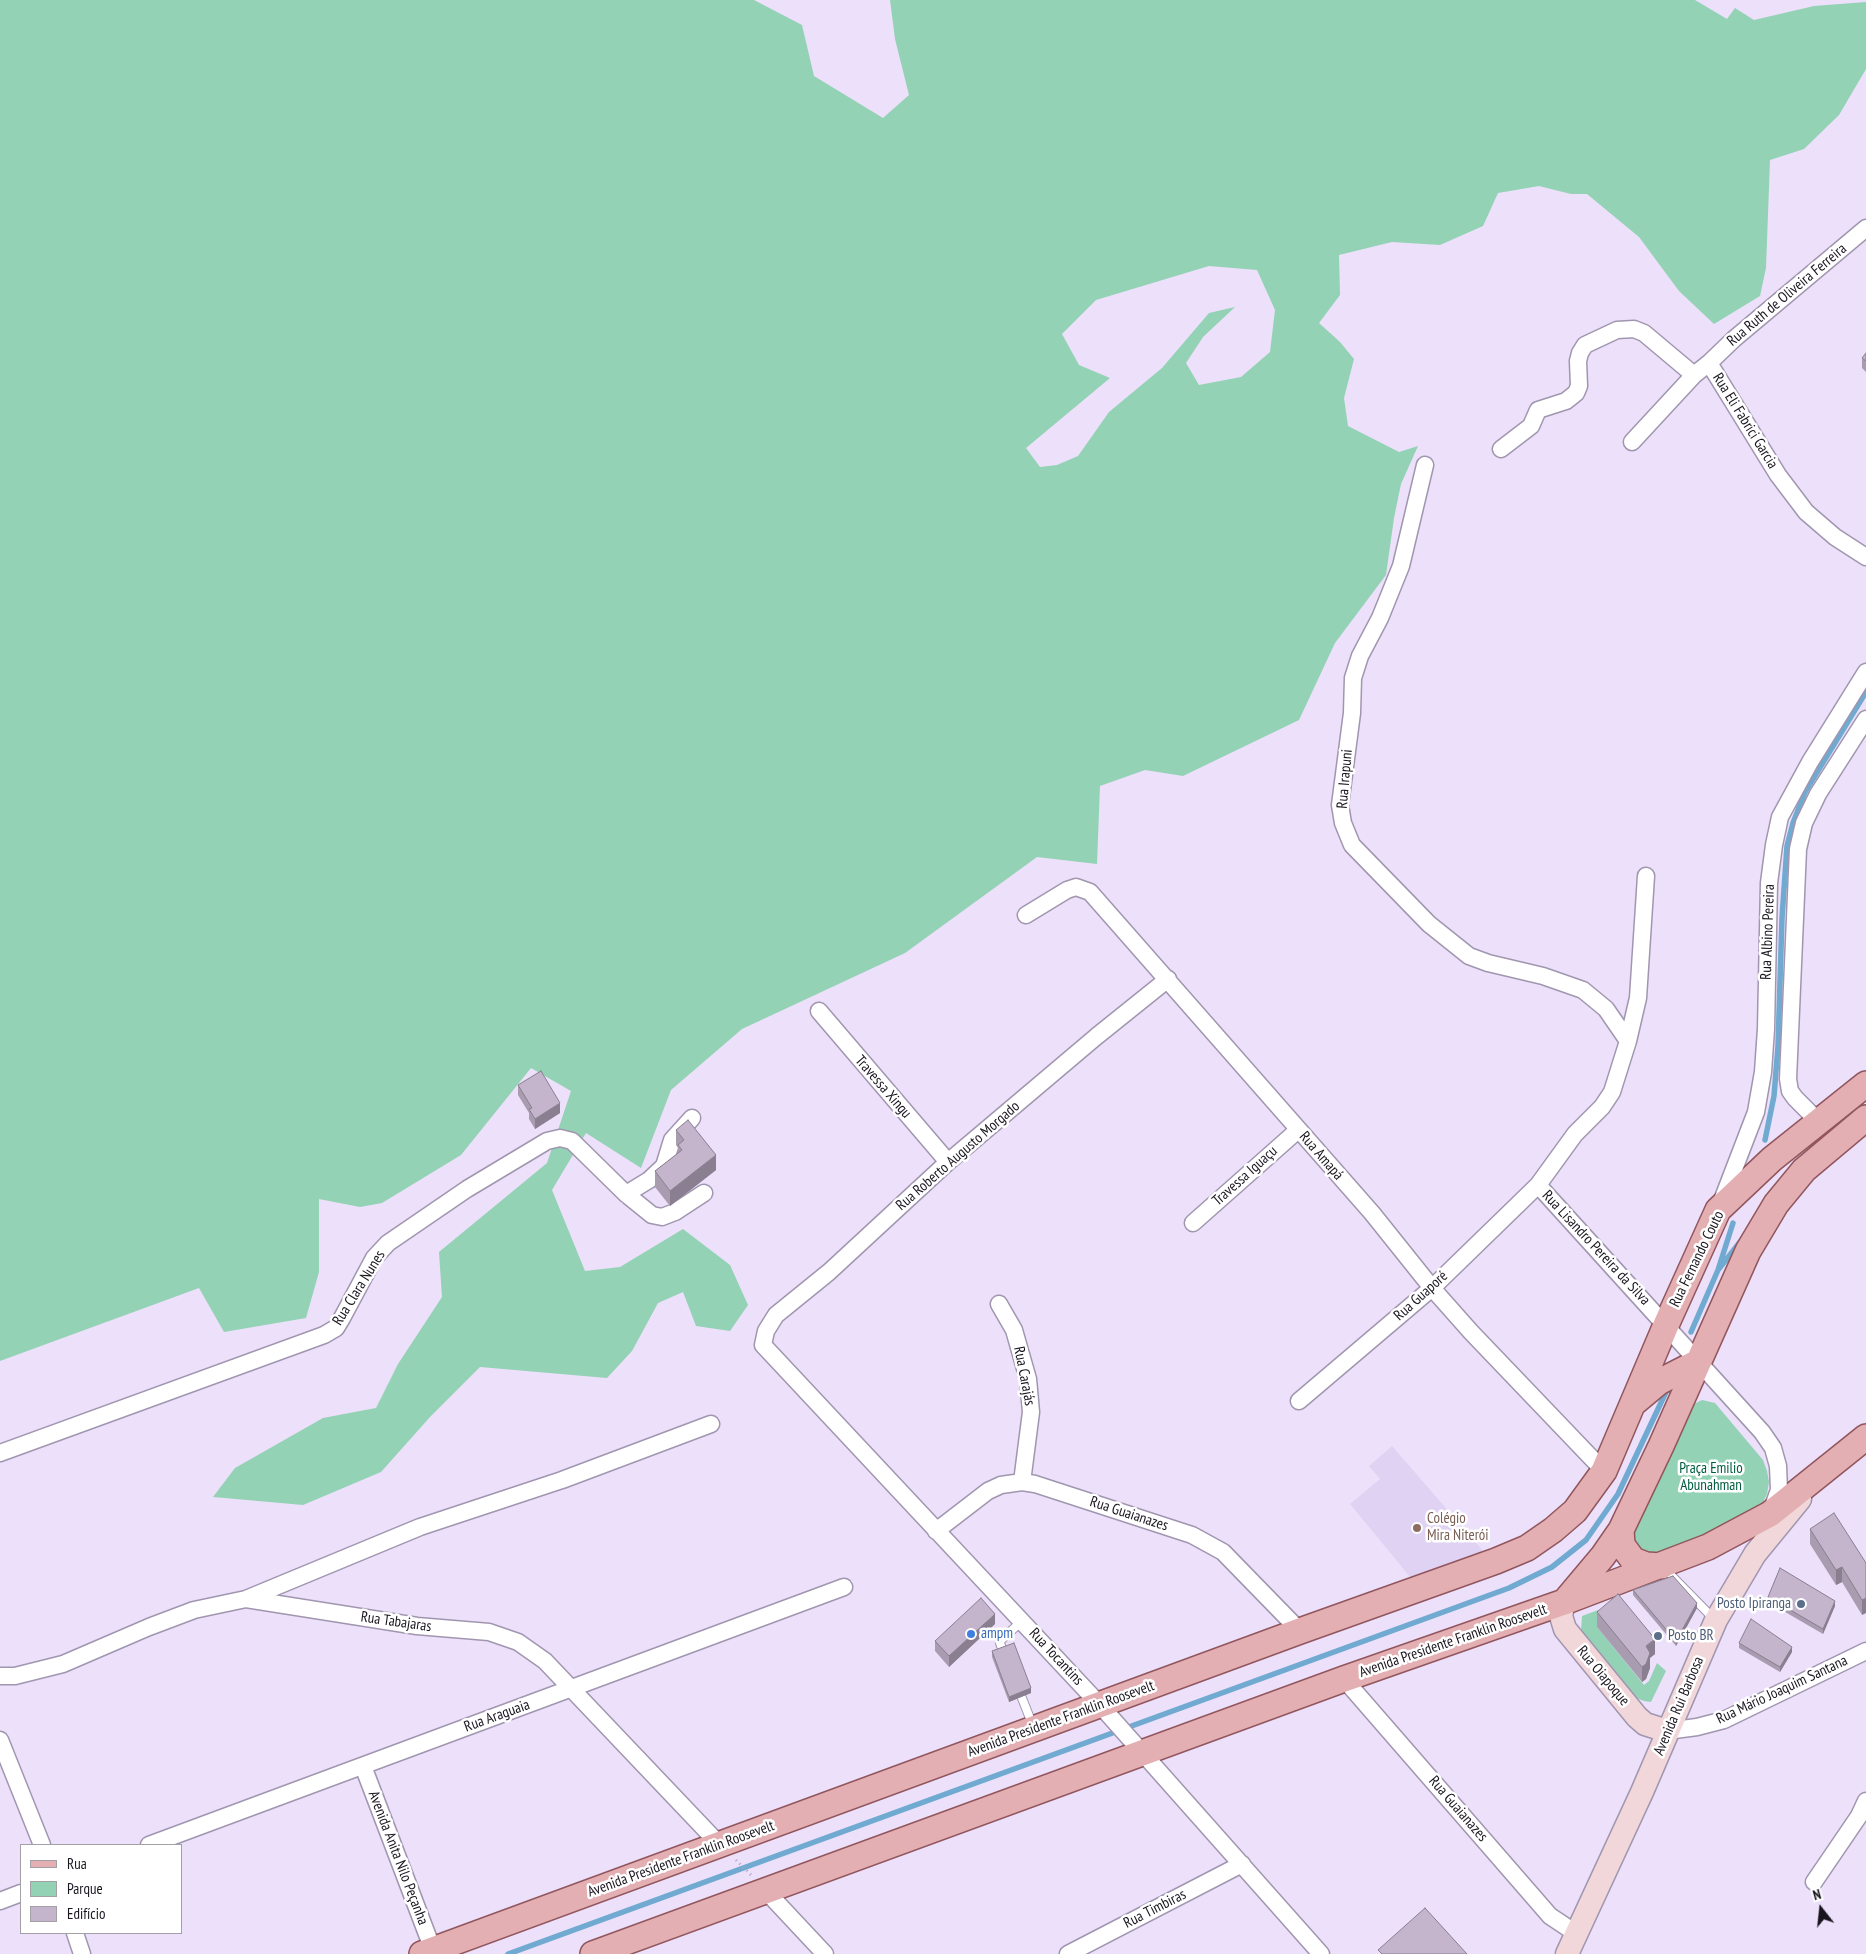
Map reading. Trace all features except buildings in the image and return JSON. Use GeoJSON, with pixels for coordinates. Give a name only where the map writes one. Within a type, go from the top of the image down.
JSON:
{"type":"FeatureCollection","features":[{"type":"Feature","properties":{"kind":"main road","name":"Rua Fernando Couto"},"geometry":{"type":"LineString","coordinates":[[1634,1403],[1666,1325],[1718,1210],[1772,1159],[1866,1084]]}},
{"type":"Feature","properties":{"kind":"main road"},"geometry":{"type":"LineString","coordinates":[[1564,1602],[1621,1530],[1661,1446],[1748,1251],[1776,1204],[1804,1170],[1866,1118]]}},
{"type":"Feature","properties":{"kind":"main road"},"geometry":{"type":"LineString","coordinates":[[1634,1403],[1659,1382],[1698,1362]]}},
{"type":"Feature","properties":{"kind":"main road","name":"Avenida Presidente Franklin Roosevelt"},"geometry":{"type":"LineString","coordinates":[[427,1952],[1034,1729],[1107,1713],[1300,1632],[1527,1548],[1553,1530],[1575,1511],[1604,1471],[1634,1403]]}},
{"type":"Feature","properties":{"kind":"main road","name":"Avenida Rui Barbosa"},"geometry":{"type":"LineString","coordinates":[[1748,1527],[1770,1514],[1866,1438]]}},
{"type":"Feature","properties":{"kind":"main road","name":"Avenida Rui Barbosa"},"geometry":{"type":"LineString","coordinates":[[1567,1954],[1642,1792],[1716,1620],[1766,1538],[1820,1476]]}},
{"type":"Feature","properties":{"kind":"main road","name":"Avenida Presidente Franklin Roosevelt"},"geometry":{"type":"LineString","coordinates":[[593,1954],[759,1883],[1137,1746],[1344,1678],[1564,1602],[1708,1548],[1748,1527]]}},
{"type":"Feature","properties":{"kind":"main road"},"geometry":{"type":"LineString","coordinates":[[1621,1530],[1622,1545],[1633,1560],[1646,1565],[1662,1566]]}},
{"type":"Feature","properties":{"kind":"main road","name":"Rua Oiapoque"},"geometry":{"type":"LineString","coordinates":[[1564,1602],[1561,1616],[1564,1629],[1637,1717],[1645,1724],[1667,1731]]}},
{"type":"Feature","properties":{"kind":"street","name":"Rua Ruth de Oliveira Ferreira"},"geometry":{"type":"LineString","coordinates":[[1709,363],[1866,228]]}},
{"type":"Feature","properties":{"kind":"street","name":"Rua Eli Fabrici Garcia"},"geometry":{"type":"LineString","coordinates":[[1500,448],[1531,426],[1538,410],[1566,401],[1576,394],[1579,386],[1578,361],[1580,353],[1585,346],[1617,330],[1634,329],[1644,333],[1694,375],[1709,363],[1778,475],[1806,512],[1835,537],[1866,557]]}},
{"type":"Feature","properties":{"kind":"street"},"geometry":{"type":"LineString","coordinates":[[1632,442],[1694,375]]}},
{"type":"Feature","properties":{"kind":"street","name":"Rua Irapuni"},"geometry":{"type":"LineString","coordinates":[[1425,465],[1401,566],[1380,618],[1360,656],[1353,678],[1351,722],[1340,805],[1343,824],[1352,844],[1364,857],[1429,924],[1469,956],[1488,963],[1543,976],[1583,990],[1606,1009],[1628,1041]]}},
{"type":"Feature","properties":{"kind":"street","name":"Rua Albino Pereira"},"geometry":{"type":"LineString","coordinates":[[1718,1210],[1756,1112],[1763,1072],[1769,883],[1778,824],[1791,794],[1866,672]]}},
{"type":"Feature","properties":{"kind":"street","name":"Rua Albino Pereira"},"geometry":{"type":"LineString","coordinates":[[1819,1122],[1795,1098],[1790,1091],[1788,1079],[1798,849],[1804,823],[1818,794],[1866,718]]}},
{"type":"Feature","properties":{"kind":"street","name":"Rua Lisandro Pereira da Silva"},"geometry":{"type":"LineString","coordinates":[[1646,876],[1638,998],[1628,1041],[1612,1092],[1602,1107],[1575,1134],[1538,1185],[1762,1432],[1773,1448],[1778,1466],[1779,1490],[1770,1514]]}},
{"type":"Feature","properties":{"kind":"street","name":"Rua Amapá"},"geometry":{"type":"LineString","coordinates":[[1026,915],[1067,890],[1076,887],[1090,892],[1372,1213],[1432,1288],[1471,1332],[1604,1471]]}},
{"type":"Feature","properties":{"kind":"street","name":"Rua Roberto Augusto Morgado"},"geometry":{"type":"LineString","coordinates":[[763,1345],[766,1331],[776,1315],[829,1272],[948,1162],[1168,979]]}},
{"type":"Feature","properties":{"kind":"street","name":"Travessa Xingu"},"geometry":{"type":"LineString","coordinates":[[819,1011],[948,1162]]}},
{"type":"Feature","properties":{"kind":"street"},"geometry":{"type":"LineString","coordinates":[[626,1194],[649,1180],[664,1166],[672,1140],[692,1118]]}},
{"type":"Feature","properties":{"kind":"street","name":"Travessa Iguaçu"},"geometry":{"type":"LineString","coordinates":[[1193,1223],[1298,1130]]}},
{"type":"Feature","properties":{"kind":"street","name":"Rua Clara Nunes"},"geometry":{"type":"LineString","coordinates":[[0,1453],[324,1335],[336,1328],[374,1258],[388,1243],[467,1189],[547,1141],[560,1138],[572,1141],[626,1194],[652,1215],[662,1217],[675,1212],[704,1194]]}},
{"type":"Feature","properties":{"kind":"street","name":"Rua Guaporé"},"geometry":{"type":"LineString","coordinates":[[1299,1401],[1432,1288],[1538,1185]]}},
{"type":"Feature","properties":{"kind":"street","name":"Rua Carajás"},"geometry":{"type":"LineString","coordinates":[[999,1304],[1014,1330],[1028,1379],[1031,1412],[1022,1482]]}},
{"type":"Feature","properties":{"kind":"street","name":"Rua Tocantins"},"geometry":{"type":"LineString","coordinates":[[763,1345],[1107,1713],[1321,1954]]}},
{"type":"Feature","properties":{"kind":"street"},"geometry":{"type":"LineString","coordinates":[[246,1600],[420,1527],[562,1480],[711,1424]]}},
{"type":"Feature","properties":{"kind":"street","name":"Rua Guaianazes"},"geometry":{"type":"LineString","coordinates":[[936,1531],[988,1491],[1001,1485],[1022,1482],[1035,1484],[1192,1535],[1223,1552],[1300,1632]]}},
{"type":"Feature","properties":{"kind":"street","name":"Rua Araguaia"},"geometry":{"type":"LineString","coordinates":[[152,1844],[844,1587]]}},
{"type":"Feature","properties":{"kind":"street","name":"Rua Tabajaras"},"geometry":{"type":"LineString","coordinates":[[0,1676],[15,1676],[63,1664],[194,1610],[246,1600],[417,1626],[488,1632],[518,1642],[545,1661],[719,1844]]}},
{"type":"Feature","properties":{"kind":"street","name":"Rua Mário Joaquim Santana"},"geometry":{"type":"LineString","coordinates":[[1667,1731],[1697,1727],[1724,1720],[1866,1651]]}},
{"type":"Feature","properties":{"kind":"street","name":"Rua Guaianazes"},"geometry":{"type":"LineString","coordinates":[[1344,1678],[1550,1916],[1577,1934]]}},
{"type":"Feature","properties":{"kind":"street"},"geometry":{"type":"LineString","coordinates":[[0,1740],[42,1844]]}},
{"type":"Feature","properties":{"kind":"street","name":"Avenida Anita Nilo Peçanha"},"geometry":{"type":"LineString","coordinates":[[363,1766],[427,1952]]}},
{"type":"Feature","properties":{"kind":"street"},"geometry":{"type":"LineString","coordinates":[[1814,1882],[1859,1816],[1866,1801]]}},
{"type":"Feature","properties":{"kind":"street","name":"Rua Timbiras"},"geometry":{"type":"LineString","coordinates":[[1068,1954],[1242,1864]]}},
{"type":"Feature","properties":{"kind":"street"},"geometry":{"type":"LineString","coordinates":[[759,1883],[825,1954]]}},
{"type":"Feature","properties":{"kind":"street"},"geometry":{"type":"LineString","coordinates":[[0,1901],[20,1893]]}},
{"type":"Feature","properties":{"kind":"street"},"geometry":{"type":"LineString","coordinates":[[74,1934],[82,1954]]}},
{"type":"Feature","properties":{"kind":"lane"},"geometry":{"type":"LineString","coordinates":[[1662,1566],[1716,1620]]}},
{"type":"Feature","properties":{"kind":"lane"},"geometry":{"type":"LineString","coordinates":[[1009,1666],[1000,1643],[1022,1622]]}},
{"type":"Feature","properties":{"kind":"lane"},"geometry":{"type":"LineString","coordinates":[[1016,1684],[1034,1729]]}},
{"type":"Feature","properties":{"kind":"path"},"geometry":{"type":"LineString","coordinates":[[738,1863],[759,1883]]}},
{"type":"Feature","properties":{"kind":"shaded area","name":"Colégio Mira Niterói"},"geometry":{"type":"Polygon","coordinates":[[[1392,1446],[1484,1552],[1411,1578],[1350,1504],[1380,1479],[1369,1466],[1392,1446]]]}},
{"type":"Feature","properties":{"kind":"green space"},"geometry":{"type":"Polygon","coordinates":[[[0,0],[754,0],[802,25],[814,76],[883,118],[909,95],[895,39],[890,0],[1695,0],[1727,19],[1735,8],[1754,20],[1814,6],[1866,2],[1866,69],[1839,115],[1804,149],[1770,160],[1766,268],[1760,296],[1714,324],[1679,291],[1639,237],[1587,194],[1571,194],[1539,186],[1498,193],[1483,226],[1440,245],[1392,242],[1339,255],[1340,295],[1319,323],[1340,342],[1354,359],[1344,398],[1348,426],[1399,452],[1418,446],[1401,484],[1386,575],[1335,643],[1299,720],[1183,776],[1145,770],[1100,786],[1097,864],[1037,857],[905,953],[742,1029],[671,1090],[641,1168],[586,1133],[552,1190],[585,1271],[620,1267],[683,1229],[730,1265],[748,1305],[730,1331],[696,1326],[683,1292],[658,1303],[632,1351],[607,1378],[480,1367],[430,1417],[381,1472],[303,1505],[213,1497],[235,1468],[323,1418],[376,1408],[398,1364],[442,1297],[439,1252],[547,1163],[571,1091],[531,1068],[461,1155],[382,1203],[360,1207],[319,1199],[319,1272],[306,1318],[224,1332],[199,1288],[0,1361],[0,0]],[[1209,266],[1096,300],[1062,334],[1079,365],[1110,378],[1026,448],[1040,467],[1057,465],[1078,456],[1109,412],[1162,368],[1209,313],[1235,307],[1203,337],[1186,363],[1199,385],[1241,377],[1270,352],[1275,310],[1257,270],[1209,266]]]}},
{"type":"Feature","properties":{"kind":"green space","name":"Praça Emilio Abunahman"},"geometry":{"type":"Polygon","coordinates":[[[1702,1400],[1715,1403],[1763,1460],[1769,1482],[1767,1494],[1762,1504],[1729,1528],[1654,1560],[1639,1557],[1630,1530],[1690,1406],[1702,1400]]]}},
{"type":"Feature","properties":{"kind":"green space"},"geometry":{"type":"Polygon","coordinates":[[[1609,1606],[1597,1627],[1644,1685],[1649,1681],[1657,1663],[1666,1671],[1651,1702],[1636,1698],[1581,1631],[1582,1616],[1609,1606]]]}},
{"type":"Feature","properties":{"kind":"waterway"},"geometry":{"type":"LineString","coordinates":[[1765,1140],[1774,1096],[1778,1046],[1782,918],[1787,846],[1793,823],[1805,792],[1866,692]]}},
{"type":"Feature","properties":{"kind":"waterway"},"geometry":{"type":"LineString","coordinates":[[1691,1332],[1718,1270],[1733,1223]]}},
{"type":"Feature","properties":{"kind":"waterway"},"geometry":{"type":"LineString","coordinates":[[1718,1270],[1740,1242]]}},
{"type":"Feature","properties":{"kind":"waterway"},"geometry":{"type":"LineString","coordinates":[[508,1954],[1509,1588],[1552,1567],[1586,1540],[1618,1494],[1666,1392]]}},
{"type":"Feature","properties":{"kind":"place","name":"Colégio Mira Niterói"},"geometry":{"type":"Point","coordinates":[1417,1528]}},
{"type":"Feature","properties":{"kind":"place","name":"Posto Ipiranga"},"geometry":{"type":"Point","coordinates":[1801,1604]}},
{"type":"Feature","properties":{"kind":"place","name":"ampm"},"geometry":{"type":"Point","coordinates":[971,1634]}},
{"type":"Feature","properties":{"kind":"place","name":"Posto BR"},"geometry":{"type":"Point","coordinates":[1658,1636]}}]}
